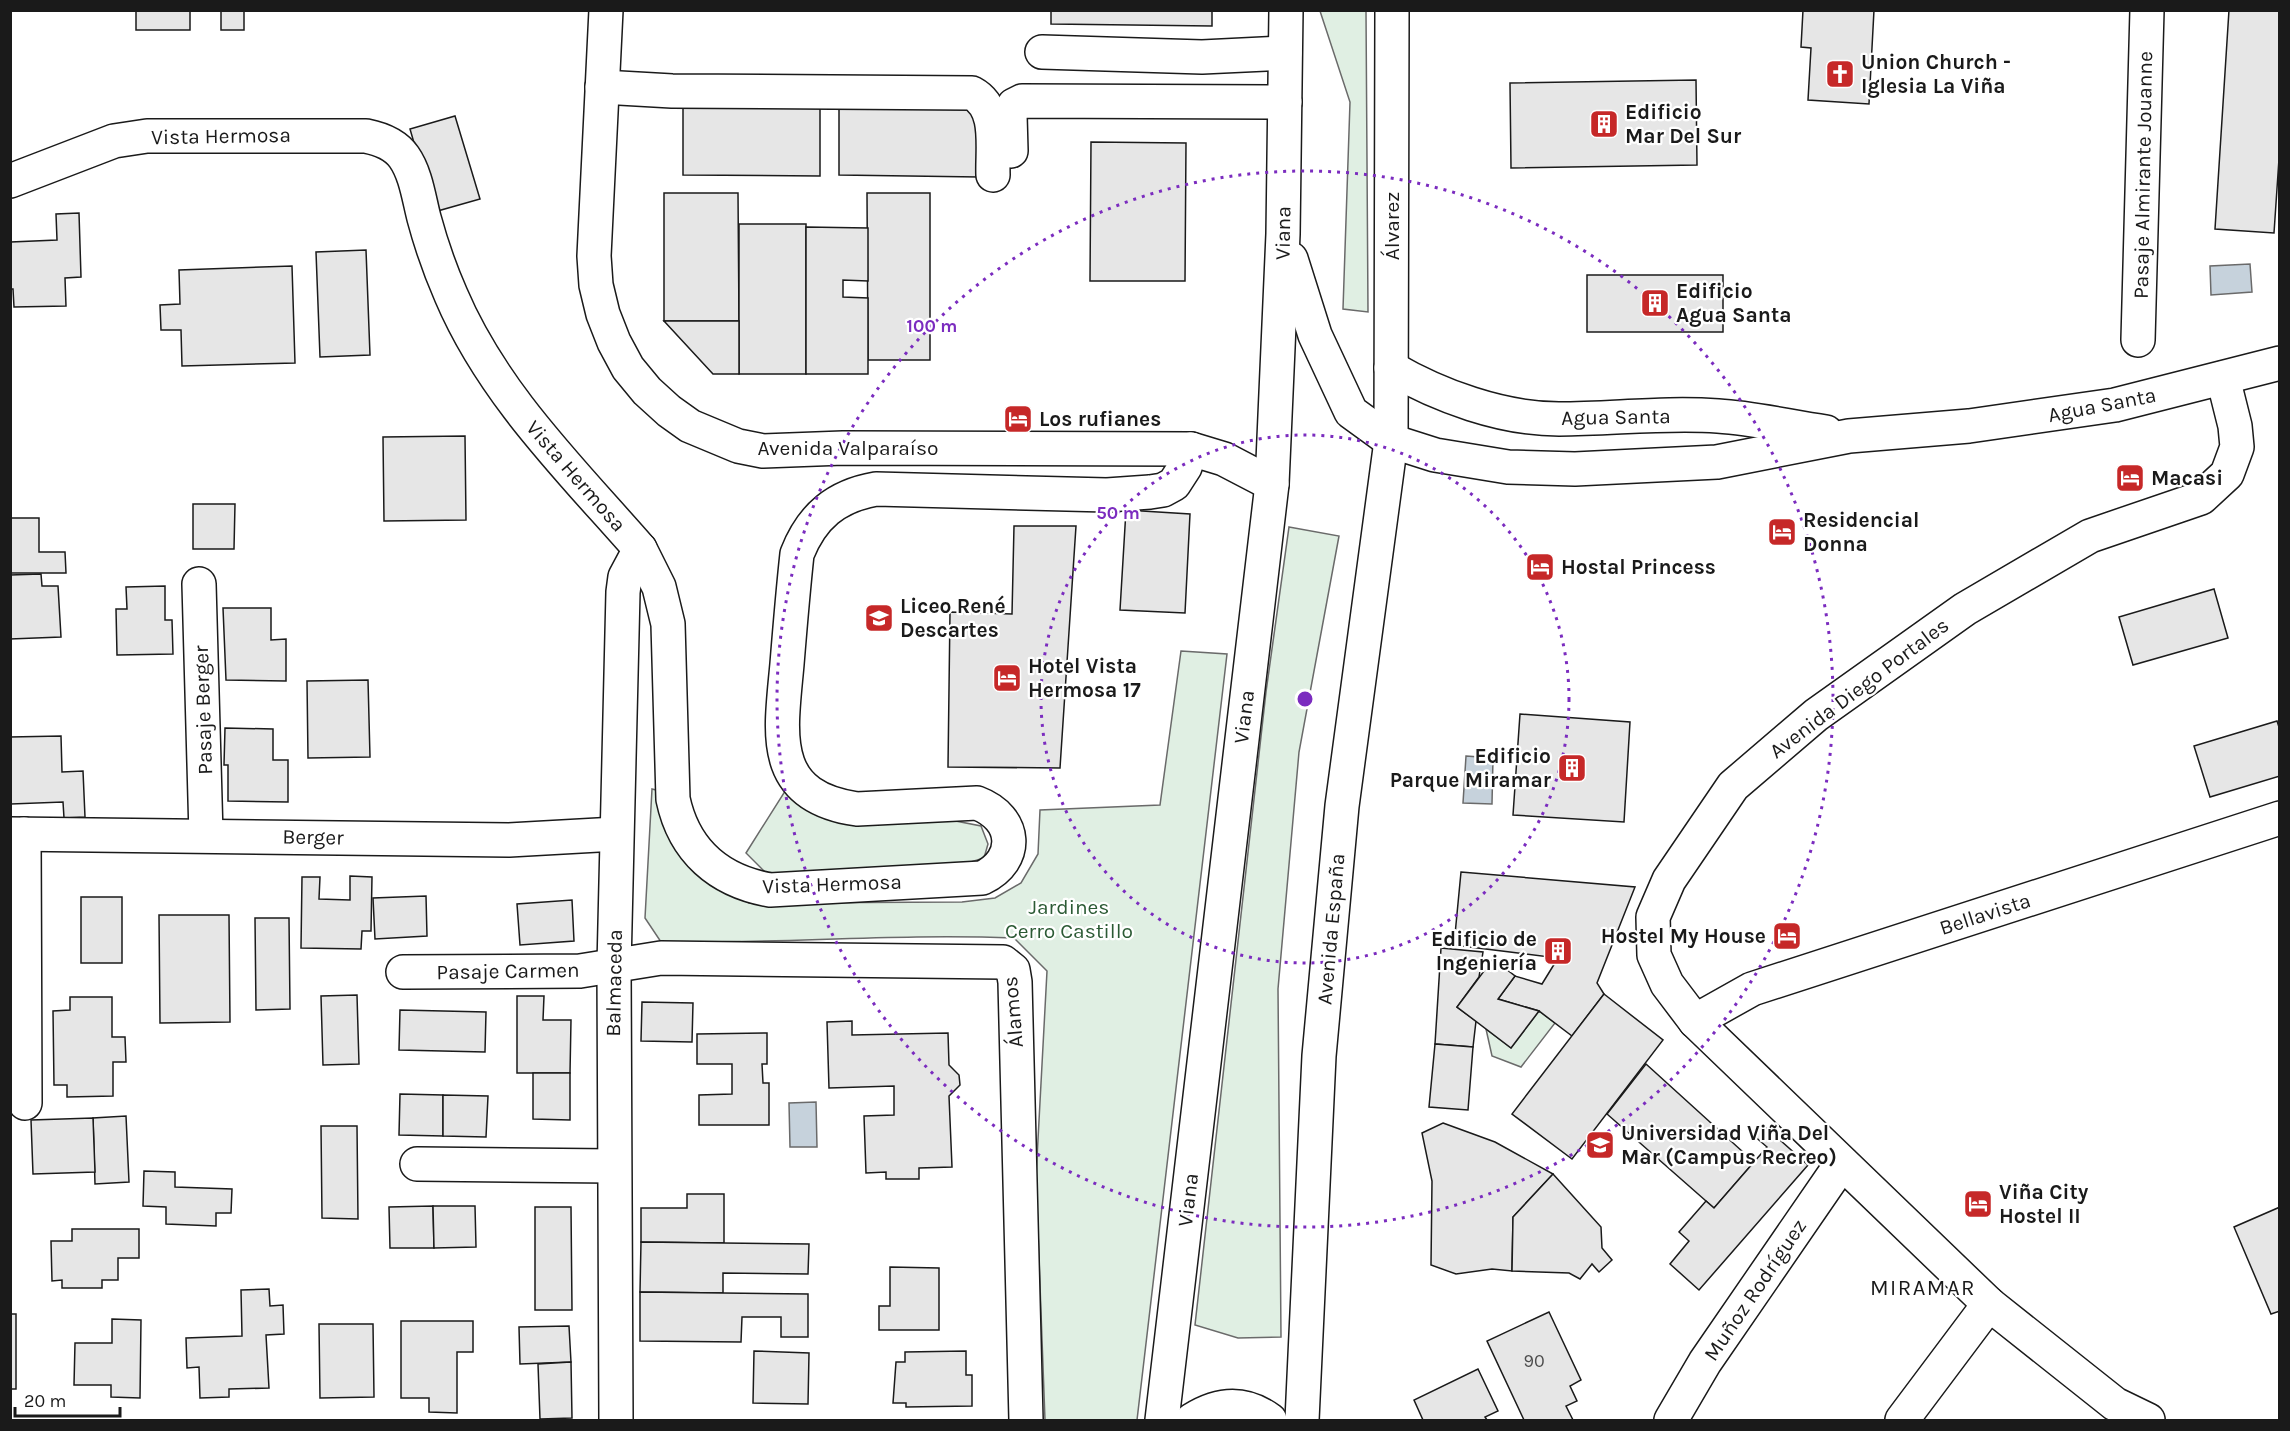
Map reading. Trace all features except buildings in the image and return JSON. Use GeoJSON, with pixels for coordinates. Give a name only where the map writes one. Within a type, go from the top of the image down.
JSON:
{"type":"FeatureCollection","features":[{"type":"Feature","properties":{"kind":"street","name":"Avenida Valparaíso"},"geometry":{"type":"LineString","coordinates":[[606,10],[594,256],[596,285],[603,314],[628,368],[647,391],[690,426],[738,446],[763,451],[867,448],[1191,449],[1224,459],[1272,484]]}},
{"type":"Feature","properties":{"kind":"street","name":"Viana"},"geometry":{"type":"LineString","coordinates":[[1162,1420],[1272,484],[1283,234],[1286,10]]}},
{"type":"Feature","properties":{"kind":"street","name":"Álvarez"},"geometry":{"type":"LineString","coordinates":[[1391,441],[1392,10]]}},
{"type":"Feature","properties":{"kind":"street","name":"Pasaje Almirante Jouanne"},"geometry":{"type":"LineString","coordinates":[[2138,340],[2147,10]]}},
{"type":"Feature","properties":{"kind":"street"},"geometry":{"type":"LineString","coordinates":[[1042,52],[1202,57],[1286,53]]}},
{"type":"Feature","properties":{"kind":"street"},"geometry":{"type":"LineString","coordinates":[[602,87],[672,91],[972,93],[985,102],[990,112],[1002,166],[1010,115],[1014,105],[1022,101],[1285,102]]}},
{"type":"Feature","properties":{"kind":"street","name":"Vista Hermosa"},"geometry":{"type":"LineString","coordinates":[[10,181],[114,141],[147,136],[366,136],[388,143],[398,150],[410,168],[428,231],[451,296],[489,368],[535,431],[640,549],[659,587],[668,624],[673,799],[676,816],[695,851],[730,879],[750,886],[770,890],[982,878],[1002,863],[1008,845],[1006,826],[990,808],[977,803],[857,809],[839,806],[814,794],[792,772],[784,754],[781,735],[797,554],[804,535],[815,519],[831,505],[852,494],[876,489],[1107,495],[1163,490],[1181,477],[1191,449]]}},
{"type":"Feature","properties":{"kind":"street","name":"Agua Santa"},"geometry":{"type":"LineString","coordinates":[[1283,234],[1315,335],[1351,412],[1391,441],[1436,455],[1498,465],[1575,469],[1717,462],[1849,436],[2043,417],[2115,405],[2280,363]]}},
{"type":"Feature","properties":{"kind":"street","name":"Agua Santa"},"geometry":{"type":"LineString","coordinates":[[1391,368],[1421,386],[1450,397],[1519,415],[1557,419],[1718,416],[1849,436]]}},
{"type":"Feature","properties":{"kind":"street","name":"Avenida Diego Portales"},"geometry":{"type":"LineString","coordinates":[[2148,1420],[2115,1404],[1989,1304],[1695,1021],[1667,984],[1654,955],[1653,916],[1669,880],[1733,786],[1816,715],[1965,609],[2090,536],[2201,498],[2227,474],[2237,447],[2235,426],[2223,378]]}},
{"type":"Feature","properties":{"kind":"street","name":"Avenida España"},"geometry":{"type":"LineString","coordinates":[[1302,1420],[1320,1044],[1342,806],[1391,441]]}},
{"type":"Feature","properties":{"kind":"street","name":"Balmaceda"},"geometry":{"type":"LineString","coordinates":[[616,1420],[613,1166],[616,834],[623,592],[625,577],[640,549]]}},
{"type":"Feature","properties":{"kind":"street","name":"Pasaje Berger"},"geometry":{"type":"LineString","coordinates":[[200,584],[206,835]]}},
{"type":"Feature","properties":{"kind":"street","name":"Bellavista"},"geometry":{"type":"LineString","coordinates":[[1695,1021],[1752,989],[2279,820]]}},
{"type":"Feature","properties":{"kind":"street"},"geometry":{"type":"LineString","coordinates":[[17,834],[25,1103]]}},
{"type":"Feature","properties":{"kind":"street","name":"Berger"},"geometry":{"type":"LineString","coordinates":[[17,834],[509,840],[616,834]]}},
{"type":"Feature","properties":{"kind":"street","name":"Álamos"},"geometry":{"type":"LineString","coordinates":[[614,966],[661,958],[990,959],[1003,962],[1013,970],[1026,1420]]}},
{"type":"Feature","properties":{"kind":"street","name":"Pasaje Carmen"},"geometry":{"type":"LineString","coordinates":[[403,972],[580,971],[614,966]]}},
{"type":"Feature","properties":{"kind":"street","name":"Muñoz Rodríguez"},"geometry":{"type":"LineString","coordinates":[[1671,1420],[1705,1362],[1842,1162]]}},
{"type":"Feature","properties":{"kind":"street"},"geometry":{"type":"LineString","coordinates":[[417,1164],[613,1166]]}},
{"type":"Feature","properties":{"kind":"street"},"geometry":{"type":"LineString","coordinates":[[1902,1420],[1989,1304]]}},
{"type":"Feature","properties":{"kind":"street"},"geometry":{"type":"LineString","coordinates":[[1192,1420],[1212,1412],[1245,1406],[1270,1420]]}},
{"type":"Feature","properties":{"kind":"green space"},"geometry":{"type":"Polygon","coordinates":[[[1320,11],[1366,11],[1368,312],[1343,309],[1350,102],[1320,11]]]}},
{"type":"Feature","properties":{"kind":"green space"},"geometry":{"type":"Polygon","coordinates":[[[1289,527],[1339,536],[1299,752],[1278,989],[1281,1337],[1238,1338],[1195,1325],[1266,692],[1289,527]]]}},
{"type":"Feature","properties":{"kind":"green space","name":"Jardines Cerro Castillo"},"geometry":{"type":"Polygon","coordinates":[[[1181,651],[1227,654],[1137,1420],[1045,1420],[1036,1177],[1047,971],[1014,938],[926,937],[661,942],[645,918],[652,789],[660,791],[729,893],[749,903],[962,902],[995,898],[1021,883],[1038,854],[1040,810],[1160,805],[1181,651]]]}},
{"type":"Feature","properties":{"kind":"green space"},"geometry":{"type":"Polygon","coordinates":[[[787,788],[981,826],[988,844],[984,858],[964,864],[768,875],[746,853],[787,788]]]}},
{"type":"Feature","properties":{"kind":"green space"},"geometry":{"type":"Polygon","coordinates":[[[1539,1011],[1555,1023],[1521,1067],[1492,1056],[1486,1029],[1511,1048],[1539,1011]]]}},
{"type":"Feature","properties":{"kind":"shaded area"},"geometry":{"type":"Polygon","coordinates":[[[2250,264],[2252,292],[2211,295],[2210,266],[2250,264]]]}},
{"type":"Feature","properties":{"kind":"shaded area"},"geometry":{"type":"Polygon","coordinates":[[[1466,756],[1493,758],[1492,804],[1463,803],[1466,756]]]}},
{"type":"Feature","properties":{"kind":"shaded area"},"geometry":{"type":"Polygon","coordinates":[[[816,1102],[817,1147],[790,1147],[789,1103],[816,1102]]]}},
{"type":"Feature","properties":{"kind":"place","name":"Union Church - Iglesia La Viña"},"geometry":{"type":"Point","coordinates":[1840,74]}},
{"type":"Feature","properties":{"kind":"place","name":"Edificio Mar Del Sur"},"geometry":{"type":"Point","coordinates":[1604,124]}},
{"type":"Feature","properties":{"kind":"place","name":"Edificio Agua Santa"},"geometry":{"type":"Point","coordinates":[1655,303]}},
{"type":"Feature","properties":{"kind":"place","name":"Los rufianes"},"geometry":{"type":"Point","coordinates":[1018,419]}},
{"type":"Feature","properties":{"kind":"place","name":"Macasi"},"geometry":{"type":"Point","coordinates":[2130,478]}},
{"type":"Feature","properties":{"kind":"place","name":"Residencial Donna"},"geometry":{"type":"Point","coordinates":[1782,532]}},
{"type":"Feature","properties":{"kind":"place","name":"Hostal Princess"},"geometry":{"type":"Point","coordinates":[1540,567]}},
{"type":"Feature","properties":{"kind":"place","name":"Liceo René Descartes"},"geometry":{"type":"Point","coordinates":[879,618]}},
{"type":"Feature","properties":{"kind":"place","name":"Hotel Vista Hermosa 17"},"geometry":{"type":"Point","coordinates":[1007,678]}},
{"type":"Feature","properties":{"kind":"place","name":"Edificio Parque Miramar"},"geometry":{"type":"Point","coordinates":[1572,768]}},
{"type":"Feature","properties":{"kind":"place","name":"Hostel My House"},"geometry":{"type":"Point","coordinates":[1787,936]}},
{"type":"Feature","properties":{"kind":"place","name":"Edificio de Ingeniería"},"geometry":{"type":"Point","coordinates":[1558,951]}},
{"type":"Feature","properties":{"kind":"place","name":"Universidad Viña Del Mar (Campus Recreo)"},"geometry":{"type":"Point","coordinates":[1600,1145]}},
{"type":"Feature","properties":{"kind":"place","name":"Viña City Hostel II"},"geometry":{"type":"Point","coordinates":[1978,1204]}},
{"type":"Feature","properties":{"kind":"district","name":"MIRAMAR"},"geometry":{"type":"Point","coordinates":[1923,1287]}}]}
